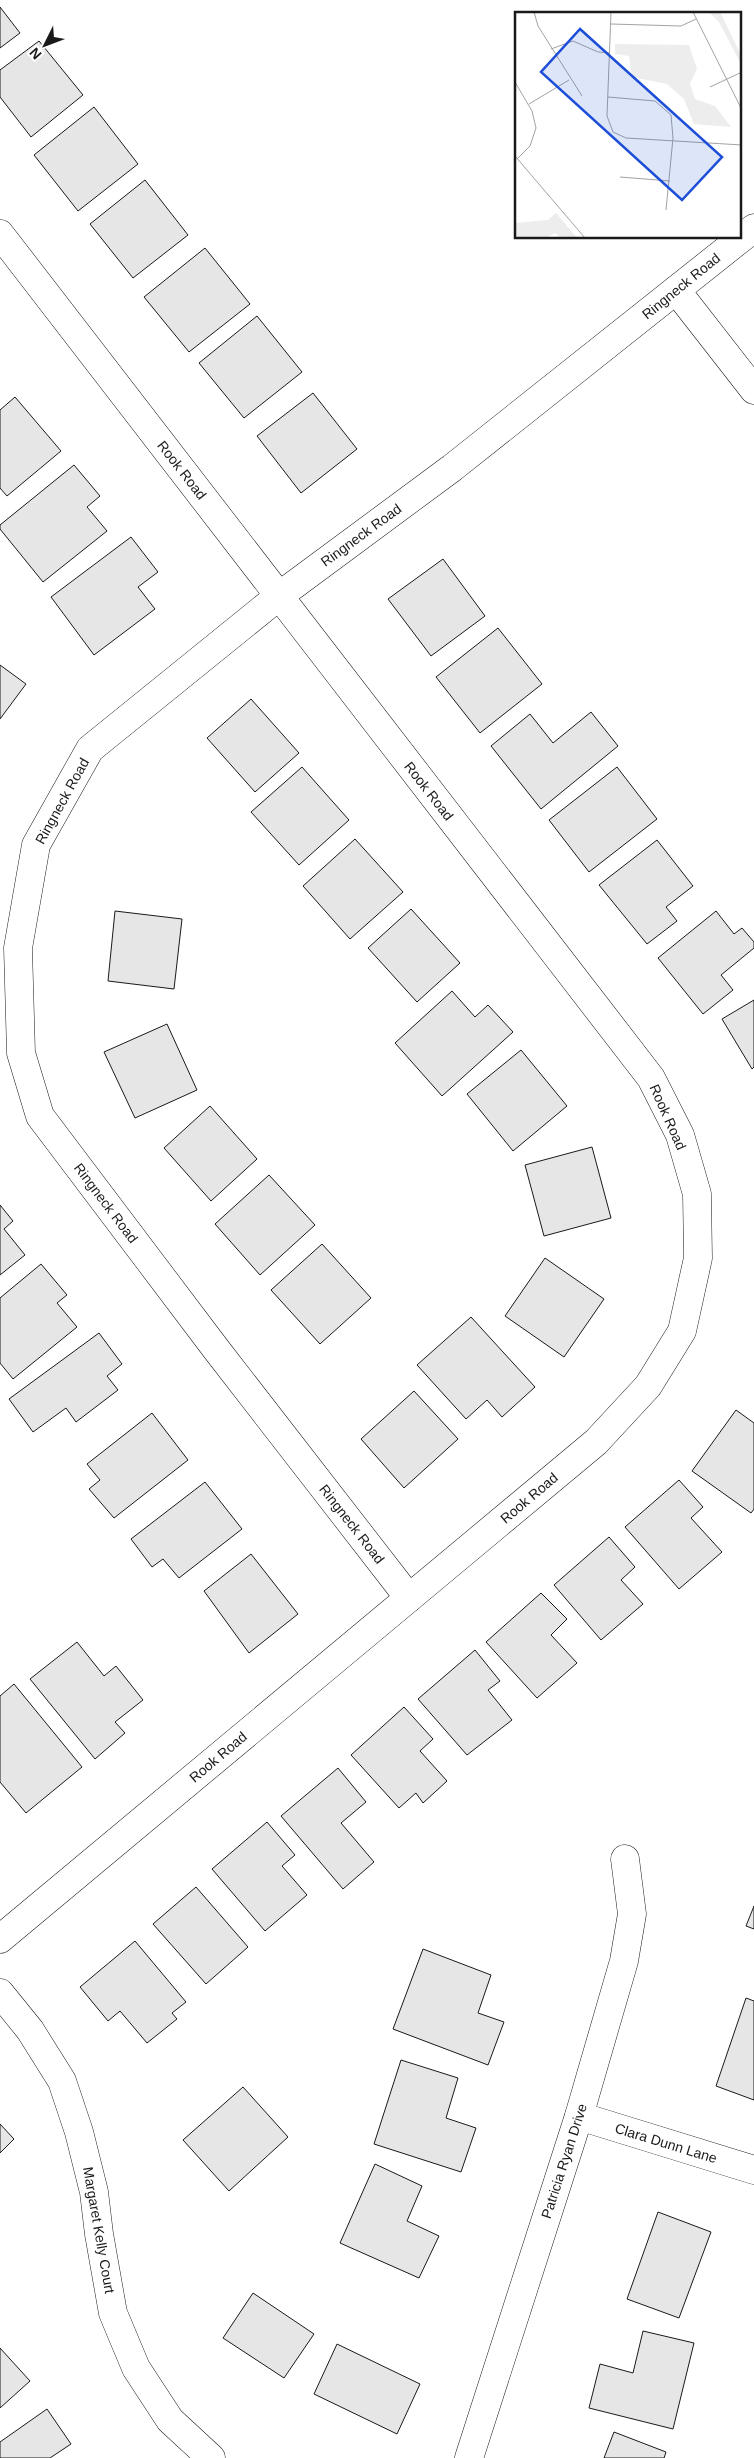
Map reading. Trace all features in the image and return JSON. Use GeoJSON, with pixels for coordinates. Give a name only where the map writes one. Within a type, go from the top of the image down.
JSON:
{"type":"FeatureCollection","features":[{"type":"Feature","properties":{"kind":"street","name":"Ringneck Road"},"geometry":{"type":"LineString","coordinates":[[742,238],[754,228]]}},
{"type":"Feature","properties":{"kind":"street","name":"Rook Road"},"geometry":{"type":"LineString","coordinates":[[0,234],[651,1078],[680,1136],[697,1194],[698,1258],[682,1331],[648,1386],[596,1442],[0,1939]]}},
{"type":"Feature","properties":{"kind":"street","name":"Ringneck Road"},"geometry":{"type":"LineString","coordinates":[[410,1598],[216,1348],[40,1116],[21,1053],[18,948],[36,845],[90,749],[279,596],[452,468],[740,239]]}},
{"type":"Feature","properties":{"kind":"street"},"geometry":{"type":"LineString","coordinates":[[676,290],[754,390]]}},
{"type":"Feature","properties":{"kind":"street","name":"Patricia Ryan Drive"},"geometry":{"type":"LineString","coordinates":[[469,2458],[578,2116],[624,1961],[632,1914],[625,1859]]}},
{"type":"Feature","properties":{"kind":"street","name":"Margaret Kelly Court"},"geometry":{"type":"LineString","coordinates":[[0,1993],[30,2030],[62,2081],[80,2132],[94,2192],[113,2313],[136,2368],[170,2420],[211,2458]]}},
{"type":"Feature","properties":{"kind":"street","name":"Clara Dunn Lane"},"geometry":{"type":"LineString","coordinates":[[578,2116],[754,2170]]}},
{"type":"Feature","properties":{"kind":"building"},"geometry":{"type":"Polygon","coordinates":[[[0,7],[20,33],[0,48],[0,7]]]}},
{"type":"Feature","properties":{"kind":"building"},"geometry":{"type":"Polygon","coordinates":[[[39,41],[83,95],[31,137],[0,97],[0,70],[39,41]]]}},
{"type":"Feature","properties":{"kind":"building"},"geometry":{"type":"Polygon","coordinates":[[[94,107],[138,164],[78,211],[34,155],[94,107]]]}},
{"type":"Feature","properties":{"kind":"building"},"geometry":{"type":"Polygon","coordinates":[[[145,180],[188,235],[133,278],[90,224],[145,180]]]}},
{"type":"Feature","properties":{"kind":"building"},"geometry":{"type":"Polygon","coordinates":[[[205,248],[250,304],[189,352],[144,297],[205,248]]]}},
{"type":"Feature","properties":{"kind":"building"},"geometry":{"type":"Polygon","coordinates":[[[257,316],[302,372],[244,418],[199,363],[257,316]]]}},
{"type":"Feature","properties":{"kind":"building"},"geometry":{"type":"Polygon","coordinates":[[[313,393],[357,449],[301,493],[257,436],[313,393]]]}},
{"type":"Feature","properties":{"kind":"building"},"geometry":{"type":"Polygon","coordinates":[[[15,397],[61,451],[7,496],[0,488],[0,410],[15,397]]]}},
{"type":"Feature","properties":{"kind":"building"},"geometry":{"type":"Polygon","coordinates":[[[74,465],[100,496],[87,507],[107,531],[43,582],[0,529],[0,525],[74,465]]]}},
{"type":"Feature","properties":{"kind":"building"},"geometry":{"type":"Polygon","coordinates":[[[131,537],[158,572],[138,587],[155,609],[94,655],[51,597],[131,537]]]}},
{"type":"Feature","properties":{"kind":"building"},"geometry":{"type":"Polygon","coordinates":[[[443,559],[485,616],[431,656],[388,599],[443,559]]]}},
{"type":"Feature","properties":{"kind":"building"},"geometry":{"type":"Polygon","coordinates":[[[498,628],[542,684],[480,733],[436,677],[498,628]]]}},
{"type":"Feature","properties":{"kind":"building"},"geometry":{"type":"Polygon","coordinates":[[[0,665],[26,684],[0,719],[0,665]]]}},
{"type":"Feature","properties":{"kind":"building"},"geometry":{"type":"Polygon","coordinates":[[[251,699],[299,753],[255,792],[207,738],[251,699]]]}},
{"type":"Feature","properties":{"kind":"building"},"geometry":{"type":"Polygon","coordinates":[[[591,712],[618,746],[541,809],[491,746],[530,714],[553,743],[591,712]]]}},
{"type":"Feature","properties":{"kind":"building"},"geometry":{"type":"Polygon","coordinates":[[[302,767],[349,820],[299,865],[251,812],[302,767]]]}},
{"type":"Feature","properties":{"kind":"building"},"geometry":{"type":"Polygon","coordinates":[[[617,767],[657,819],[589,872],[549,820],[617,767]]]}},
{"type":"Feature","properties":{"kind":"building"},"geometry":{"type":"Polygon","coordinates":[[[355,839],[403,892],[350,939],[303,886],[355,839]]]}},
{"type":"Feature","properties":{"kind":"building"},"geometry":{"type":"Polygon","coordinates":[[[657,840],[693,886],[666,907],[677,921],[647,944],[599,885],[657,840]]]}},
{"type":"Feature","properties":{"kind":"building"},"geometry":{"type":"Polygon","coordinates":[[[411,909],[460,963],[417,1002],[368,948],[411,909]]]}},
{"type":"Feature","properties":{"kind":"building"},"geometry":{"type":"Polygon","coordinates":[[[115,911],[182,919],[174,989],[108,981],[115,911]]]}},
{"type":"Feature","properties":{"kind":"building"},"geometry":{"type":"Polygon","coordinates":[[[716,911],[734,934],[742,928],[754,942],[754,948],[721,975],[733,990],[703,1014],[658,958],[716,911]]]}},
{"type":"Feature","properties":{"kind":"building"},"geometry":{"type":"Polygon","coordinates":[[[452,991],[475,1017],[488,1005],[513,1032],[442,1096],[395,1043],[452,991]]]}},
{"type":"Feature","properties":{"kind":"building"},"geometry":{"type":"Polygon","coordinates":[[[754,1000],[754,1067],[752,1069],[722,1019],[754,1000]]]}},
{"type":"Feature","properties":{"kind":"building"},"geometry":{"type":"Polygon","coordinates":[[[167,1024],[197,1090],[135,1118],[104,1052],[167,1024]]]}},
{"type":"Feature","properties":{"kind":"building"},"geometry":{"type":"Polygon","coordinates":[[[521,1050],[567,1106],[513,1151],[467,1094],[521,1050]]]}},
{"type":"Feature","properties":{"kind":"building"},"geometry":{"type":"Polygon","coordinates":[[[210,1106],[257,1159],[211,1201],[164,1148],[210,1106]]]}},
{"type":"Feature","properties":{"kind":"building"},"geometry":{"type":"Polygon","coordinates":[[[592,1147],[611,1218],[544,1236],[525,1165],[592,1147]]]}},
{"type":"Feature","properties":{"kind":"building"},"geometry":{"type":"Polygon","coordinates":[[[269,1175],[315,1225],[260,1275],[215,1224],[269,1175]]]}},
{"type":"Feature","properties":{"kind":"building"},"geometry":{"type":"Polygon","coordinates":[[[0,1205],[13,1221],[4,1229],[25,1255],[0,1275],[0,1205]]]}},
{"type":"Feature","properties":{"kind":"building"},"geometry":{"type":"Polygon","coordinates":[[[322,1244],[371,1298],[320,1344],[271,1290],[322,1244]]]}},
{"type":"Feature","properties":{"kind":"building"},"geometry":{"type":"Polygon","coordinates":[[[545,1258],[604,1299],[564,1357],[505,1316],[545,1258]]]}},
{"type":"Feature","properties":{"kind":"building"},"geometry":{"type":"Polygon","coordinates":[[[41,1264],[67,1295],[57,1303],[77,1327],[13,1379],[0,1363],[0,1298],[41,1264]]]}},
{"type":"Feature","properties":{"kind":"building"},"geometry":{"type":"Polygon","coordinates":[[[471,1317],[535,1387],[502,1417],[487,1400],[466,1419],[417,1365],[471,1317]]]}},
{"type":"Feature","properties":{"kind":"building"},"geometry":{"type":"Polygon","coordinates":[[[99,1333],[122,1364],[107,1376],[118,1390],[76,1422],[66,1408],[33,1432],[9,1399],[99,1333]]]}},
{"type":"Feature","properties":{"kind":"building"},"geometry":{"type":"Polygon","coordinates":[[[414,1391],[458,1439],[404,1488],[361,1439],[414,1391]]]}},
{"type":"Feature","properties":{"kind":"building"},"geometry":{"type":"Polygon","coordinates":[[[736,1410],[754,1423],[754,1509],[751,1513],[692,1471],[736,1410]]]}},
{"type":"Feature","properties":{"kind":"building"},"geometry":{"type":"Polygon","coordinates":[[[152,1413],[188,1460],[114,1518],[89,1489],[100,1480],[87,1464],[152,1413]]]}},
{"type":"Feature","properties":{"kind":"building"},"geometry":{"type":"Polygon","coordinates":[[[679,1480],[703,1507],[691,1518],[722,1552],[679,1589],[625,1527],[679,1480]]]}},
{"type":"Feature","properties":{"kind":"building"},"geometry":{"type":"Polygon","coordinates":[[[205,1482],[242,1529],[179,1578],[163,1559],[152,1567],[131,1539],[205,1482]]]}},
{"type":"Feature","properties":{"kind":"building"},"geometry":{"type":"Polygon","coordinates":[[[609,1537],[635,1567],[621,1580],[643,1604],[601,1640],[554,1585],[609,1537]]]}},
{"type":"Feature","properties":{"kind":"building"},"geometry":{"type":"Polygon","coordinates":[[[251,1554],[298,1614],[249,1653],[204,1591],[251,1554]]]}},
{"type":"Feature","properties":{"kind":"building"},"geometry":{"type":"Polygon","coordinates":[[[541,1593],[567,1619],[551,1635],[577,1663],[537,1698],[486,1642],[541,1593]]]}},
{"type":"Feature","properties":{"kind":"building"},"geometry":{"type":"Polygon","coordinates":[[[77,1642],[104,1676],[116,1666],[143,1700],[115,1722],[125,1733],[95,1759],[30,1679],[77,1642]]]}},
{"type":"Feature","properties":{"kind":"building"},"geometry":{"type":"Polygon","coordinates":[[[475,1650],[500,1681],[488,1690],[512,1720],[467,1755],[418,1699],[475,1650]]]}},
{"type":"Feature","properties":{"kind":"building"},"geometry":{"type":"Polygon","coordinates":[[[14,1684],[82,1767],[26,1813],[0,1782],[0,1696],[14,1684]]]}},
{"type":"Feature","properties":{"kind":"building"},"geometry":{"type":"Polygon","coordinates":[[[404,1707],[433,1739],[420,1751],[447,1781],[423,1803],[416,1793],[399,1808],[351,1755],[404,1707]]]}},
{"type":"Feature","properties":{"kind":"building"},"geometry":{"type":"Polygon","coordinates":[[[338,1768],[366,1802],[341,1823],[374,1862],[343,1889],[281,1816],[338,1768]]]}},
{"type":"Feature","properties":{"kind":"building"},"geometry":{"type":"Polygon","coordinates":[[[267,1822],[295,1855],[282,1866],[307,1895],[265,1931],[212,1869],[267,1822]]]}},
{"type":"Feature","properties":{"kind":"building"},"geometry":{"type":"Polygon","coordinates":[[[196,1887],[248,1947],[206,1984],[153,1924],[196,1887]]]}},
{"type":"Feature","properties":{"kind":"building"},"geometry":{"type":"Polygon","coordinates":[[[754,1906],[754,1929],[746,1926],[754,1906]]]}},
{"type":"Feature","properties":{"kind":"building"},"geometry":{"type":"Polygon","coordinates":[[[135,1941],[186,2002],[172,2013],[177,2019],[147,2043],[120,2011],[108,2021],[80,1987],[135,1941]]]}},
{"type":"Feature","properties":{"kind":"building"},"geometry":{"type":"Polygon","coordinates":[[[423,1949],[491,1975],[478,2013],[504,2022],[488,2065],[393,2029],[423,1949]]]}},
{"type":"Feature","properties":{"kind":"building"},"geometry":{"type":"Polygon","coordinates":[[[746,1998],[754,2001],[754,2100],[716,2086],[746,1998]]]}},
{"type":"Feature","properties":{"kind":"building"},"geometry":{"type":"Polygon","coordinates":[[[401,2060],[458,2078],[446,2118],[476,2128],[461,2172],[374,2144],[401,2060]]]}},
{"type":"Feature","properties":{"kind":"building"},"geometry":{"type":"Polygon","coordinates":[[[243,2087],[288,2137],[229,2191],[183,2140],[243,2087]]]}},
{"type":"Feature","properties":{"kind":"building"},"geometry":{"type":"Polygon","coordinates":[[[0,2124],[14,2139],[0,2153],[0,2124]]]}},
{"type":"Feature","properties":{"kind":"building"},"geometry":{"type":"Polygon","coordinates":[[[375,2164],[422,2186],[407,2221],[439,2236],[419,2278],[340,2243],[375,2164]]]}},
{"type":"Feature","properties":{"kind":"building"},"geometry":{"type":"Polygon","coordinates":[[[658,2212],[711,2232],[679,2318],[627,2299],[658,2212]]]}},
{"type":"Feature","properties":{"kind":"building"},"geometry":{"type":"Polygon","coordinates":[[[253,2293],[314,2334],[284,2378],[223,2338],[253,2293]]]}},
{"type":"Feature","properties":{"kind":"building"},"geometry":{"type":"Polygon","coordinates":[[[643,2331],[694,2343],[673,2429],[589,2408],[600,2364],[633,2373],[643,2331]]]}},
{"type":"Feature","properties":{"kind":"building"},"geometry":{"type":"Polygon","coordinates":[[[337,2344],[420,2384],[397,2434],[314,2394],[337,2344]]]}},
{"type":"Feature","properties":{"kind":"building"},"geometry":{"type":"Polygon","coordinates":[[[0,2348],[30,2381],[0,2408],[0,2348]]]}},
{"type":"Feature","properties":{"kind":"building"},"geometry":{"type":"Polygon","coordinates":[[[47,2409],[71,2444],[50,2458],[0,2458],[0,2442],[47,2409]]]}},
{"type":"Feature","properties":{"kind":"building"},"geometry":{"type":"Polygon","coordinates":[[[614,2432],[666,2452],[664,2458],[604,2458],[614,2432]]]}}]}
